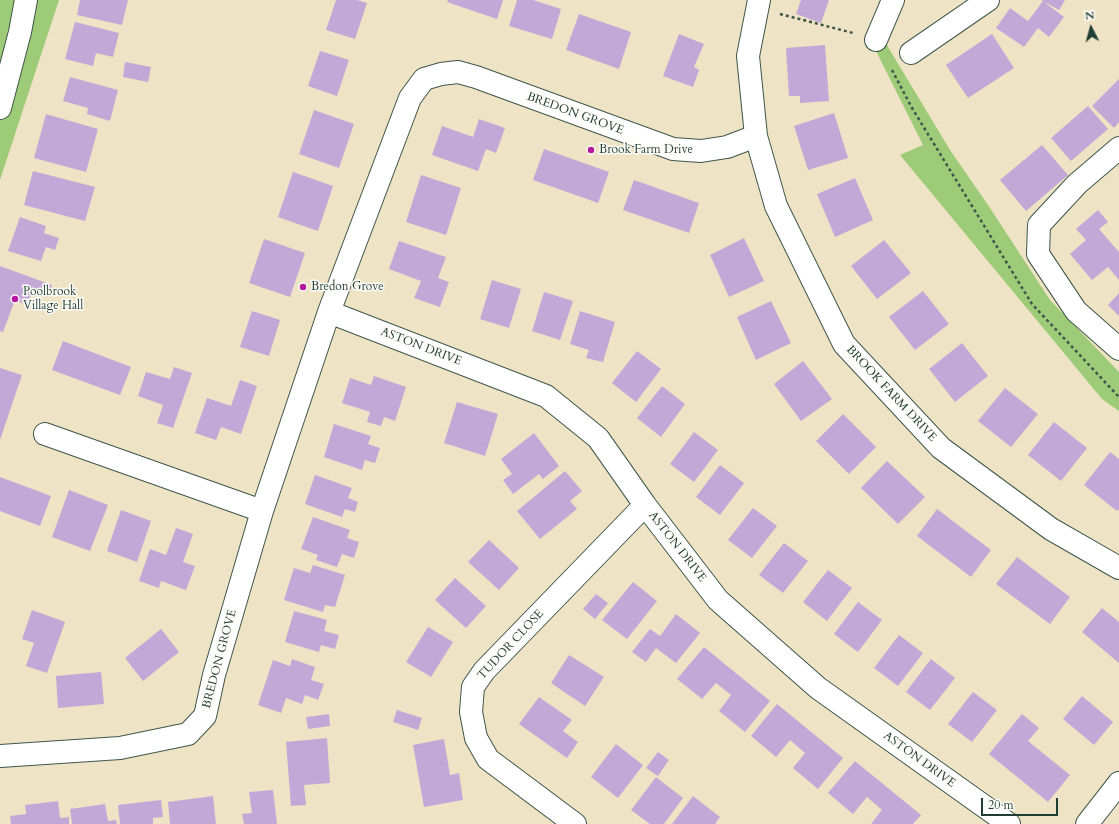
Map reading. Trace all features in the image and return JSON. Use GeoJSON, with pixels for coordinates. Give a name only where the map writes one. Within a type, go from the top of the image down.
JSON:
{"type":"FeatureCollection","features":[{"type":"Feature","properties":{"kind":"street"},"geometry":{"type":"LineString","coordinates":[[0,108],[20,32],[26,0]]}},
{"type":"Feature","properties":{"kind":"street"},"geometry":{"type":"LineString","coordinates":[[876,40],[893,0]]}},
{"type":"Feature","properties":{"kind":"street"},"geometry":{"type":"LineString","coordinates":[[911,53],[988,0]]}},
{"type":"Feature","properties":{"kind":"street","name":"BROOK FARM DRIVE"},"geometry":{"type":"LineString","coordinates":[[758,4],[748,56],[756,136],[776,206],[844,344],[941,448],[1051,529],[1119,568]]}},
{"type":"Feature","properties":{"kind":"street","name":"BREDON GROVE"},"geometry":{"type":"LineString","coordinates":[[0,756],[120,748],[188,734],[205,716],[214,675],[262,511],[329,312],[410,98],[424,79],[441,74],[458,72],[476,77],[673,149],[701,152],[714,150],[727,147],[756,136]]}},
{"type":"Feature","properties":{"kind":"street"},"geometry":{"type":"LineString","coordinates":[[1119,148],[1077,184],[1039,225],[1038,254],[1076,311],[1119,349]]}},
{"type":"Feature","properties":{"kind":"street","name":"ASTON DRIVE"},"geometry":{"type":"LineString","coordinates":[[329,312],[546,396],[598,438],[645,505],[718,600],[818,688],[1009,824]]}},
{"type":"Feature","properties":{"kind":"street"},"geometry":{"type":"LineString","coordinates":[[45,434],[262,511]]}},
{"type":"Feature","properties":{"kind":"street","name":"TUDOR CLOSE"},"geometry":{"type":"LineString","coordinates":[[575,824],[488,759],[476,738],[471,712],[473,687],[484,671],[645,505]]}},
{"type":"Feature","properties":{"kind":"street"},"geometry":{"type":"LineString","coordinates":[[1087,824],[1119,782]]}},
{"type":"Feature","properties":{"kind":"path"},"geometry":{"type":"LineString","coordinates":[[758,4],[879,42],[879,45],[912,108],[1032,304],[1119,397]]}},
{"type":"Feature","properties":{"kind":"green space"},"geometry":{"type":"Polygon","coordinates":[[[0,0],[59,0],[0,180],[0,0]]]}},
{"type":"Feature","properties":{"kind":"green space"},"geometry":{"type":"Polygon","coordinates":[[[885,42],[950,150],[1050,300],[1119,372],[1119,411],[1102,399],[900,155],[923,145],[873,45],[885,42]]]}},
{"type":"Feature","properties":{"kind":"building"},"geometry":{"type":"Polygon","coordinates":[[[80,0],[128,0],[122,25],[77,15],[80,0]]]}},
{"type":"Feature","properties":{"kind":"building"},"geometry":{"type":"Polygon","coordinates":[[[336,0],[357,0],[367,3],[355,39],[326,30],[336,0]]]}},
{"type":"Feature","properties":{"kind":"building"},"geometry":{"type":"Polygon","coordinates":[[[448,0],[503,0],[497,19],[447,2],[448,0]]]}},
{"type":"Feature","properties":{"kind":"building"},"geometry":{"type":"Polygon","coordinates":[[[517,0],[533,0],[561,9],[552,39],[509,26],[517,0]]]}},
{"type":"Feature","properties":{"kind":"building"},"geometry":{"type":"Polygon","coordinates":[[[801,0],[829,0],[821,23],[796,14],[801,0]]]}},
{"type":"Feature","properties":{"kind":"building"},"geometry":{"type":"Polygon","coordinates":[[[1041,0],[1065,0],[1059,10],[1041,0]]]}},
{"type":"Feature","properties":{"kind":"building"},"geometry":{"type":"Polygon","coordinates":[[[1043,1],[1064,17],[1049,37],[1038,28],[1024,47],[996,28],[1010,8],[1028,21],[1043,1]]]}},
{"type":"Feature","properties":{"kind":"building"},"geometry":{"type":"Polygon","coordinates":[[[579,14],[631,32],[619,69],[566,50],[579,14]]]}},
{"type":"Feature","properties":{"kind":"building"},"geometry":{"type":"Polygon","coordinates":[[[75,22],[119,33],[113,57],[96,53],[93,66],[65,59],[75,22]]]}},
{"type":"Feature","properties":{"kind":"building"},"geometry":{"type":"Polygon","coordinates":[[[679,34],[704,44],[694,67],[699,70],[693,87],[663,76],[679,34]]]}},
{"type":"Feature","properties":{"kind":"building"},"geometry":{"type":"Polygon","coordinates":[[[992,34],[1014,68],[968,98],[946,65],[992,34]]]}},
{"type":"Feature","properties":{"kind":"building"},"geometry":{"type":"Polygon","coordinates":[[[825,45],[829,101],[800,103],[800,96],[789,96],[786,48],[825,45]]]}},
{"type":"Feature","properties":{"kind":"building"},"geometry":{"type":"Polygon","coordinates":[[[320,51],[349,60],[337,96],[308,86],[320,51]]]}},
{"type":"Feature","properties":{"kind":"building"},"geometry":{"type":"Polygon","coordinates":[[[125,62],[151,67],[148,82],[123,77],[125,62]]]}},
{"type":"Feature","properties":{"kind":"building"},"geometry":{"type":"Polygon","coordinates":[[[70,77],[118,90],[110,121],[87,114],[88,108],[63,101],[70,77]]]}},
{"type":"Feature","properties":{"kind":"building"},"geometry":{"type":"Polygon","coordinates":[[[1119,79],[1119,122],[1114,128],[1092,106],[1119,79]]]}},
{"type":"Feature","properties":{"kind":"building"},"geometry":{"type":"Polygon","coordinates":[[[1088,106],[1108,129],[1071,161],[1051,138],[1088,106]]]}},
{"type":"Feature","properties":{"kind":"building"},"geometry":{"type":"Polygon","coordinates":[[[314,110],[354,124],[339,168],[299,154],[314,110]]]}},
{"type":"Feature","properties":{"kind":"building"},"geometry":{"type":"Polygon","coordinates":[[[834,113],[848,158],[808,170],[794,126],[834,113]]]}},
{"type":"Feature","properties":{"kind":"building"},"geometry":{"type":"Polygon","coordinates":[[[46,114],[98,129],[86,172],[34,158],[46,114]]]}},
{"type":"Feature","properties":{"kind":"building"},"geometry":{"type":"Polygon","coordinates":[[[479,119],[505,128],[496,153],[486,149],[478,171],[432,155],[442,126],[473,137],[479,119]]]}},
{"type":"Feature","properties":{"kind":"building"},"geometry":{"type":"Polygon","coordinates":[[[1042,145],[1068,175],[1026,211],[1000,180],[1042,145]]]}},
{"type":"Feature","properties":{"kind":"building"},"geometry":{"type":"Polygon","coordinates":[[[544,149],[609,172],[598,203],[533,180],[544,149]]]}},
{"type":"Feature","properties":{"kind":"building"},"geometry":{"type":"Polygon","coordinates":[[[33,171],[95,187],[85,221],[24,205],[33,171]]]}},
{"type":"Feature","properties":{"kind":"building"},"geometry":{"type":"Polygon","coordinates":[[[293,172],[333,186],[318,231],[278,217],[293,172]]]}},
{"type":"Feature","properties":{"kind":"building"},"geometry":{"type":"Polygon","coordinates":[[[421,175],[461,188],[446,235],[406,222],[421,175]]]}},
{"type":"Feature","properties":{"kind":"building"},"geometry":{"type":"Polygon","coordinates":[[[855,178],[873,220],[835,237],[817,194],[855,178]]]}},
{"type":"Feature","properties":{"kind":"building"},"geometry":{"type":"Polygon","coordinates":[[[634,180],[699,203],[689,233],[623,210],[634,180]]]}},
{"type":"Feature","properties":{"kind":"building"},"geometry":{"type":"Polygon","coordinates":[[[1098,210],[1108,222],[1099,229],[1119,252],[1119,280],[1108,267],[1092,280],[1070,254],[1086,240],[1076,229],[1098,210]]]}},
{"type":"Feature","properties":{"kind":"building"},"geometry":{"type":"Polygon","coordinates":[[[20,217],[46,226],[44,233],[59,238],[55,250],[46,247],[41,261],[8,251],[20,217]]]}},
{"type":"Feature","properties":{"kind":"building"},"geometry":{"type":"Polygon","coordinates":[[[744,238],[764,281],[729,297],[710,255],[744,238]]]}},
{"type":"Feature","properties":{"kind":"building"},"geometry":{"type":"Polygon","coordinates":[[[264,239],[305,253],[290,297],[249,283],[264,239]]]}},
{"type":"Feature","properties":{"kind":"building"},"geometry":{"type":"Polygon","coordinates":[[[884,240],[911,273],[877,299],[851,266],[884,240]]]}},
{"type":"Feature","properties":{"kind":"building"},"geometry":{"type":"Polygon","coordinates":[[[399,241],[446,257],[438,278],[449,282],[440,307],[414,298],[421,281],[389,269],[399,241]]]}},
{"type":"Feature","properties":{"kind":"building","name":"Poolbrook Village Hall"},"geometry":{"type":"Polygon","coordinates":[[[0,266],[52,285],[48,297],[32,291],[27,305],[15,300],[3,332],[0,331],[0,266]]]}},
{"type":"Feature","properties":{"kind":"building"},"geometry":{"type":"Polygon","coordinates":[[[492,280],[521,289],[509,328],[480,319],[492,280]]]}},
{"type":"Feature","properties":{"kind":"building"},"geometry":{"type":"Polygon","coordinates":[[[923,291],[949,324],[915,350],[889,317],[923,291]]]}},
{"type":"Feature","properties":{"kind":"building"},"geometry":{"type":"Polygon","coordinates":[[[544,292],[573,301],[560,340],[532,331],[544,292]]]}},
{"type":"Feature","properties":{"kind":"building"},"geometry":{"type":"Polygon","coordinates":[[[1119,293],[1119,316],[1108,305],[1119,293]]]}},
{"type":"Feature","properties":{"kind":"building"},"geometry":{"type":"Polygon","coordinates":[[[771,301],[791,343],[756,360],[737,317],[771,301]]]}},
{"type":"Feature","properties":{"kind":"building"},"geometry":{"type":"Polygon","coordinates":[[[252,311],[280,320],[269,356],[240,347],[252,311]]]}},
{"type":"Feature","properties":{"kind":"building"},"geometry":{"type":"Polygon","coordinates":[[[580,311],[615,322],[603,362],[586,358],[589,350],[570,344],[580,311]]]}},
{"type":"Feature","properties":{"kind":"building"},"geometry":{"type":"Polygon","coordinates":[[[63,341],[131,367],[120,395],[52,370],[63,341]]]}},
{"type":"Feature","properties":{"kind":"building"},"geometry":{"type":"Polygon","coordinates":[[[962,343],[988,376],[955,402],[929,369],[962,343]]]}},
{"type":"Feature","properties":{"kind":"building"},"geometry":{"type":"Polygon","coordinates":[[[637,351],[661,369],[636,402],[612,383],[637,351]]]}},
{"type":"Feature","properties":{"kind":"building"},"geometry":{"type":"Polygon","coordinates":[[[803,361],[832,399],[801,421],[774,384],[803,361]]]}},
{"type":"Feature","properties":{"kind":"building"},"geometry":{"type":"Polygon","coordinates":[[[174,367],[192,373],[173,428],[157,423],[163,405],[138,396],[146,372],[170,379],[174,367]]]}},
{"type":"Feature","properties":{"kind":"building"},"geometry":{"type":"Polygon","coordinates":[[[0,368],[22,375],[0,440],[0,368]]]}},
{"type":"Feature","properties":{"kind":"building"},"geometry":{"type":"Polygon","coordinates":[[[374,376],[406,387],[395,421],[384,417],[381,426],[367,422],[370,412],[342,403],[350,378],[371,385],[374,376]]]}},
{"type":"Feature","properties":{"kind":"building"},"geometry":{"type":"Polygon","coordinates":[[[240,380],[257,386],[241,434],[221,427],[216,440],[195,433],[207,398],[231,406],[240,380]]]}},
{"type":"Feature","properties":{"kind":"building"},"geometry":{"type":"Polygon","coordinates":[[[662,386],[685,404],[661,437],[637,418],[662,386]]]}},
{"type":"Feature","properties":{"kind":"building"},"geometry":{"type":"Polygon","coordinates":[[[1005,388],[1038,414],[1011,447],[978,421],[1005,388]]]}},
{"type":"Feature","properties":{"kind":"building"},"geometry":{"type":"Polygon","coordinates":[[[457,402],[498,414],[485,456],[444,443],[457,402]]]}},
{"type":"Feature","properties":{"kind":"building"},"geometry":{"type":"Polygon","coordinates":[[[843,414],[876,447],[849,474],[816,441],[843,414]]]}},
{"type":"Feature","properties":{"kind":"building"},"geometry":{"type":"Polygon","coordinates":[[[1054,422],[1087,448],[1061,481],[1028,455],[1054,422]]]}},
{"type":"Feature","properties":{"kind":"building"},"geometry":{"type":"Polygon","coordinates":[[[334,424],[371,436],[368,444],[380,448],[375,463],[365,460],[362,470],[324,457],[334,424]]]}},
{"type":"Feature","properties":{"kind":"building"},"geometry":{"type":"Polygon","coordinates":[[[694,432],[718,450],[694,482],[670,464],[694,432]]]}},
{"type":"Feature","properties":{"kind":"building"},"geometry":{"type":"Polygon","coordinates":[[[534,433],[559,466],[543,479],[539,474],[513,494],[503,480],[512,474],[501,459],[534,433]]]}},
{"type":"Feature","properties":{"kind":"building"},"geometry":{"type":"Polygon","coordinates":[[[1110,452],[1119,459],[1119,509],[1117,511],[1084,485],[1110,452]]]}},
{"type":"Feature","properties":{"kind":"building"},"geometry":{"type":"Polygon","coordinates":[[[887,461],[925,497],[898,524],[861,488],[887,461]]]}},
{"type":"Feature","properties":{"kind":"building"},"geometry":{"type":"Polygon","coordinates":[[[720,465],[744,483],[720,515],[696,497],[720,465]]]}},
{"type":"Feature","properties":{"kind":"building"},"geometry":{"type":"Polygon","coordinates":[[[565,471],[582,491],[570,501],[577,509],[540,539],[517,511],[565,471]]]}},
{"type":"Feature","properties":{"kind":"building"},"geometry":{"type":"Polygon","coordinates":[[[315,475],[352,488],[348,498],[358,502],[355,512],[345,509],[342,517],[305,504],[315,475]]]}},
{"type":"Feature","properties":{"kind":"building"},"geometry":{"type":"Polygon","coordinates":[[[0,477],[51,496],[40,526],[0,511],[0,477]]]}},
{"type":"Feature","properties":{"kind":"building"},"geometry":{"type":"Polygon","coordinates":[[[69,490],[108,505],[90,551],[52,537],[69,490]]]}},
{"type":"Feature","properties":{"kind":"building"},"geometry":{"type":"Polygon","coordinates":[[[753,508],[777,526],[752,558],[728,540],[753,508]]]}},
{"type":"Feature","properties":{"kind":"building"},"geometry":{"type":"Polygon","coordinates":[[[937,509],[991,550],[971,577],[917,536],[937,509]]]}},
{"type":"Feature","properties":{"kind":"building"},"geometry":{"type":"Polygon","coordinates":[[[121,510],[151,521],[137,562],[107,551],[121,510]]]}},
{"type":"Feature","properties":{"kind":"building"},"geometry":{"type":"Polygon","coordinates":[[[313,517],[350,530],[347,538],[359,542],[354,558],[342,554],[337,567],[316,560],[318,555],[301,549],[313,517]]]}},
{"type":"Feature","properties":{"kind":"building"},"geometry":{"type":"Polygon","coordinates":[[[176,528],[193,534],[183,562],[195,566],[186,590],[161,581],[159,588],[139,581],[150,549],[166,555],[176,528]]]}},
{"type":"Feature","properties":{"kind":"building"},"geometry":{"type":"Polygon","coordinates":[[[489,540],[519,568],[499,590],[468,562],[489,540]]]}},
{"type":"Feature","properties":{"kind":"building"},"geometry":{"type":"Polygon","coordinates":[[[784,543],[808,561],[783,593],[759,575],[784,543]]]}},
{"type":"Feature","properties":{"kind":"building"},"geometry":{"type":"Polygon","coordinates":[[[1017,557],[1070,597],[1050,624],[996,584],[1017,557]]]}},
{"type":"Feature","properties":{"kind":"building"},"geometry":{"type":"Polygon","coordinates":[[[313,565],[345,575],[335,607],[325,605],[323,612],[284,600],[294,568],[310,573],[313,565]]]}},
{"type":"Feature","properties":{"kind":"building"},"geometry":{"type":"Polygon","coordinates":[[[828,570],[852,588],[827,621],[803,602],[828,570]]]}},
{"type":"Feature","properties":{"kind":"building"},"geometry":{"type":"Polygon","coordinates":[[[455,578],[486,606],[466,628],[435,600],[455,578]]]}},
{"type":"Feature","properties":{"kind":"building"},"geometry":{"type":"Polygon","coordinates":[[[633,582],[657,601],[627,639],[602,620],[633,582]]]}},
{"type":"Feature","properties":{"kind":"building"},"geometry":{"type":"Polygon","coordinates":[[[596,594],[608,603],[595,619],[583,609],[596,594]]]}},
{"type":"Feature","properties":{"kind":"building"},"geometry":{"type":"Polygon","coordinates":[[[858,602],[882,620],[858,652],[834,634],[858,602]]]}},
{"type":"Feature","properties":{"kind":"building"},"geometry":{"type":"Polygon","coordinates":[[[1102,608],[1119,622],[1119,663],[1082,632],[1102,608]]]}},
{"type":"Feature","properties":{"kind":"building"},"geometry":{"type":"Polygon","coordinates":[[[32,610],[65,622],[47,673],[26,666],[34,643],[22,639],[32,610]]]}},
{"type":"Feature","properties":{"kind":"building"},"geometry":{"type":"Polygon","coordinates":[[[294,611],[327,620],[324,631],[339,635],[335,649],[321,645],[319,652],[285,642],[294,611]]]}},
{"type":"Feature","properties":{"kind":"building"},"geometry":{"type":"Polygon","coordinates":[[[676,614],[700,633],[676,663],[656,648],[646,662],[632,652],[650,629],[660,636],[676,614]]]}},
{"type":"Feature","properties":{"kind":"building"},"geometry":{"type":"Polygon","coordinates":[[[428,627],[453,642],[431,677],[406,662],[428,627]]]}},
{"type":"Feature","properties":{"kind":"building"},"geometry":{"type":"Polygon","coordinates":[[[161,629],[179,652],[143,681],[125,658],[161,629]]]}},
{"type":"Feature","properties":{"kind":"building"},"geometry":{"type":"Polygon","coordinates":[[[899,635],[923,653],[898,686],[874,668],[899,635]]]}},
{"type":"Feature","properties":{"kind":"building"},"geometry":{"type":"Polygon","coordinates":[[[704,647],[770,701],[745,732],[719,711],[731,695],[716,683],[702,699],[677,679],[704,647]]]}},
{"type":"Feature","properties":{"kind":"building"},"geometry":{"type":"Polygon","coordinates":[[[569,655],[604,677],[585,706],[551,683],[569,655]]]}},
{"type":"Feature","properties":{"kind":"building"},"geometry":{"type":"Polygon","coordinates":[[[292,659],[315,667],[311,680],[324,684],[318,700],[305,695],[302,704],[286,698],[281,713],[258,705],[273,660],[290,666],[292,659]]]}},
{"type":"Feature","properties":{"kind":"building"},"geometry":{"type":"Polygon","coordinates":[[[931,659],[955,678],[930,710],[906,692],[931,659]]]}},
{"type":"Feature","properties":{"kind":"building"},"geometry":{"type":"Polygon","coordinates":[[[101,672],[104,704],[58,708],[56,676],[101,672]]]}},
{"type":"Feature","properties":{"kind":"building"},"geometry":{"type":"Polygon","coordinates":[[[973,692],[997,710],[972,742],[948,724],[973,692]]]}},
{"type":"Feature","properties":{"kind":"building"},"geometry":{"type":"Polygon","coordinates":[[[1082,696],[1113,722],[1094,745],[1063,719],[1082,696]]]}},
{"type":"Feature","properties":{"kind":"building"},"geometry":{"type":"Polygon","coordinates":[[[539,697],[572,720],[563,731],[578,742],[567,758],[519,724],[539,697]]]}},
{"type":"Feature","properties":{"kind":"building"},"geometry":{"type":"Polygon","coordinates":[[[777,704],[843,758],[818,789],[793,768],[805,753],[790,740],[776,757],[751,736],[777,704]]]}},
{"type":"Feature","properties":{"kind":"building"},"geometry":{"type":"Polygon","coordinates":[[[397,710],[422,718],[418,730],[393,722],[397,710]]]}},
{"type":"Feature","properties":{"kind":"building"},"geometry":{"type":"Polygon","coordinates":[[[329,714],[330,726],[308,729],[306,717],[329,714]]]}},
{"type":"Feature","properties":{"kind":"building"},"geometry":{"type":"Polygon","coordinates":[[[1022,714],[1039,728],[1028,741],[1070,775],[1048,802],[989,754],[1022,714]]]}},
{"type":"Feature","properties":{"kind":"building"},"geometry":{"type":"Polygon","coordinates":[[[327,738],[330,783],[304,785],[306,805],[291,806],[286,742],[327,738]]]}},
{"type":"Feature","properties":{"kind":"building"},"geometry":{"type":"Polygon","coordinates":[[[444,739],[450,775],[459,773],[463,800],[424,807],[413,745],[444,739]]]}},
{"type":"Feature","properties":{"kind":"building"},"geometry":{"type":"Polygon","coordinates":[[[616,744],[643,765],[618,798],[591,777],[616,744]]]}},
{"type":"Feature","properties":{"kind":"building"},"geometry":{"type":"Polygon","coordinates":[[[658,752],[669,760],[658,776],[646,768],[658,752]]]}},
{"type":"Feature","properties":{"kind":"building"},"geometry":{"type":"Polygon","coordinates":[[[855,761],[921,815],[913,824],[871,824],[882,810],[867,797],[853,814],[828,793],[855,761]]]}},
{"type":"Feature","properties":{"kind":"building"},"geometry":{"type":"Polygon","coordinates":[[[656,777],[683,798],[664,824],[650,824],[631,810],[656,777]]]}},
{"type":"Feature","properties":{"kind":"building"},"geometry":{"type":"Polygon","coordinates":[[[273,790],[277,824],[244,824],[242,814],[252,813],[249,792],[273,790]]]}},
{"type":"Feature","properties":{"kind":"building"},"geometry":{"type":"Polygon","coordinates":[[[213,796],[216,824],[170,824],[168,802],[213,796]]]}},
{"type":"Feature","properties":{"kind":"building"},"geometry":{"type":"Polygon","coordinates":[[[693,796],[720,817],[715,824],[672,824],[693,796]]]}},
{"type":"Feature","properties":{"kind":"building"},"geometry":{"type":"Polygon","coordinates":[[[161,800],[163,817],[153,818],[153,824],[120,824],[118,805],[161,800]]]}},
{"type":"Feature","properties":{"kind":"building"},"geometry":{"type":"Polygon","coordinates":[[[58,801],[60,818],[69,817],[69,824],[11,824],[10,816],[26,814],[25,805],[58,801]]]}},
{"type":"Feature","properties":{"kind":"building"},"geometry":{"type":"Polygon","coordinates":[[[105,804],[108,821],[116,820],[117,824],[72,824],[70,809],[105,804]]]}},
{"type":"Feature","properties":{"kind":"place","name":"Brook Farm Drive"},"geometry":{"type":"Point","coordinates":[591,150]}},
{"type":"Feature","properties":{"kind":"place","name":"Bredon Grove"},"geometry":{"type":"Point","coordinates":[303,287]}},
{"type":"Feature","properties":{"kind":"place","name":"Poolbrook Village Hall"},"geometry":{"type":"Point","coordinates":[15,299]}}]}
